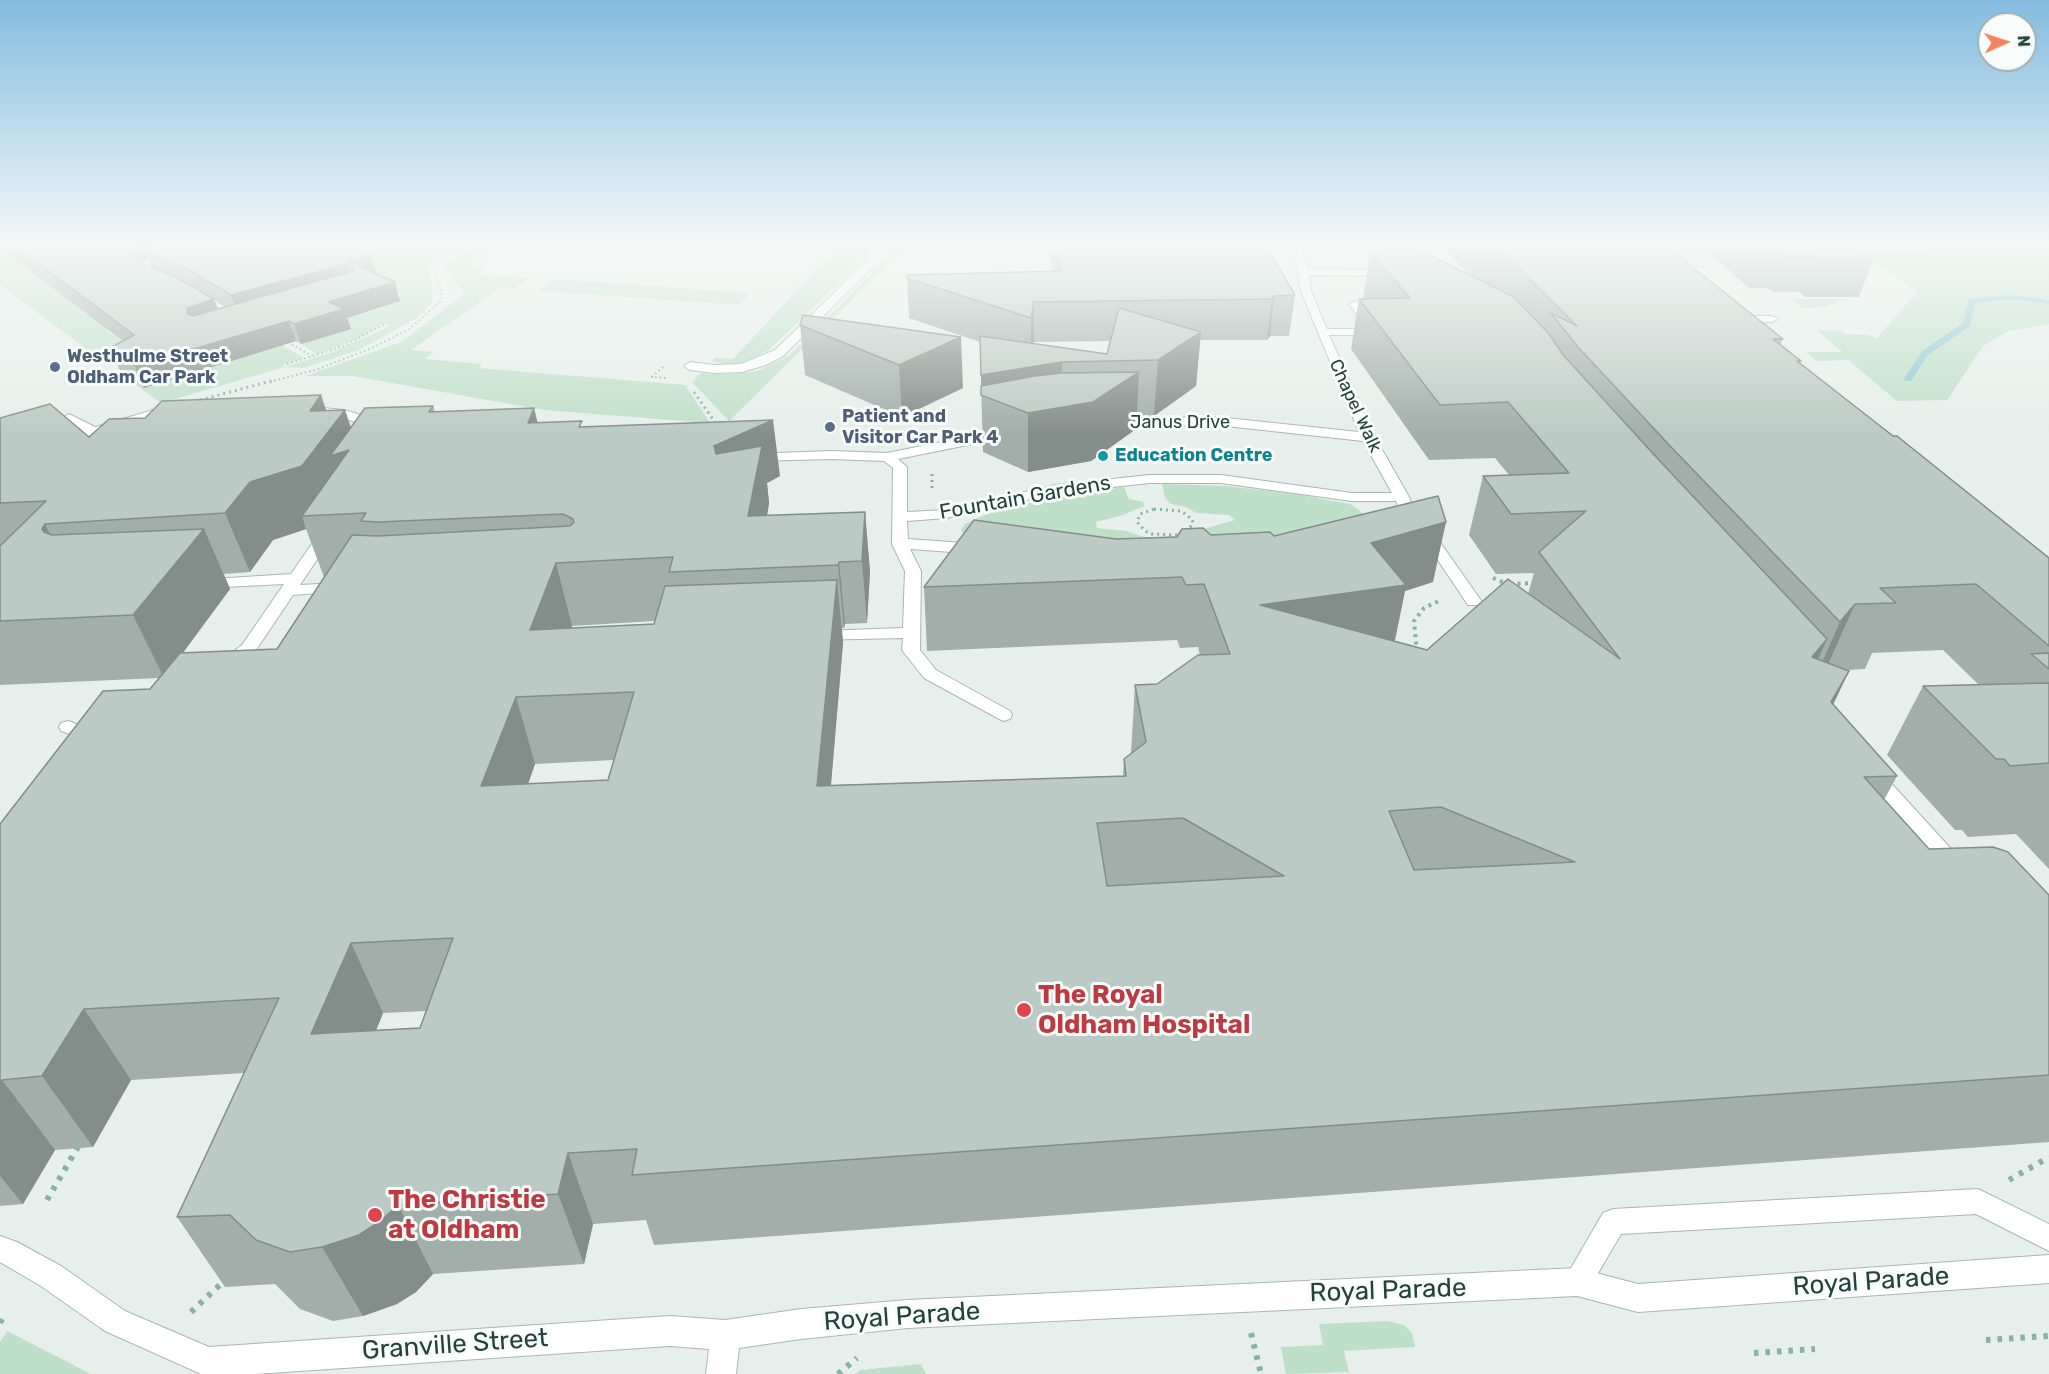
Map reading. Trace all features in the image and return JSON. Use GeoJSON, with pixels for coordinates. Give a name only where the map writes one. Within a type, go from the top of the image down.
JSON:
{"type":"FeatureCollection","features":[{"type":"Feature","properties":{"kind":"street"},"geometry":{"type":"LineString","coordinates":[[690,366],[714,369],[742,368],[762,362],[779,353],[826,307]]}},
{"type":"Feature","properties":{"kind":"street","name":"Chapel Walk"},"geometry":{"type":"LineString","coordinates":[[1313,307],[1368,437],[1402,497]]}},
{"type":"Feature","properties":{"kind":"street"},"geometry":{"type":"LineString","coordinates":[[1323,332],[1359,332],[1371,324],[1357,307]]}},
{"type":"Feature","properties":{"kind":"street"},"geometry":{"type":"LineString","coordinates":[[1727,319],[1772,319]]}},
{"type":"Feature","properties":{"kind":"street"},"geometry":{"type":"LineString","coordinates":[[46,447],[179,409]]}},
{"type":"Feature","properties":{"kind":"street"},"geometry":{"type":"LineString","coordinates":[[307,411],[344,414],[369,422],[382,431],[388,442]]}},
{"type":"Feature","properties":{"kind":"street"},"geometry":{"type":"LineString","coordinates":[[69,418],[94,432]]}},
{"type":"Feature","properties":{"kind":"street","name":"Janus Drive"},"geometry":{"type":"LineString","coordinates":[[1095,424],[1217,421],[1368,437]]}},
{"type":"Feature","properties":{"kind":"street"},"geometry":{"type":"LineString","coordinates":[[735,458],[831,455],[887,458],[1022,430]]}},
{"type":"Feature","properties":{"kind":"street"},"geometry":{"type":"LineString","coordinates":[[887,458],[900,467],[900,544],[913,571],[911,650],[930,674],[1003,716]]}},
{"type":"Feature","properties":{"kind":"street","name":"Fountain Gardens"},"geometry":{"type":"LineString","coordinates":[[901,517],[946,514],[1056,489],[1150,479],[1221,478],[1352,497],[1402,497]]}},
{"type":"Feature","properties":{"kind":"street"},"geometry":{"type":"LineString","coordinates":[[1383,528],[1402,521],[1407,510],[1402,497]]}},
{"type":"Feature","properties":{"kind":"street"},"geometry":{"type":"LineString","coordinates":[[211,676],[248,649],[340,514]]}},
{"type":"Feature","properties":{"kind":"street"},"geometry":{"type":"LineString","coordinates":[[1402,521],[1431,538],[1474,602]]}},
{"type":"Feature","properties":{"kind":"street","name":"Fountain Gardens"},"geometry":{"type":"LineString","coordinates":[[900,544],[932,544],[996,553]]}},
{"type":"Feature","properties":{"kind":"street"},"geometry":{"type":"LineString","coordinates":[[189,584],[352,588]]}},
{"type":"Feature","properties":{"kind":"street"},"geometry":{"type":"LineString","coordinates":[[800,637],[910,633]]}},
{"type":"Feature","properties":{"kind":"street"},"geometry":{"type":"LineString","coordinates":[[68,727],[110,738],[85,756]]}},
{"type":"Feature","properties":{"kind":"street"},"geometry":{"type":"LineString","coordinates":[[1859,760],[1905,814],[1968,879]]}},
{"type":"Feature","properties":{"kind":"street"},"geometry":{"type":"LineString","coordinates":[[1576,1282],[1613,1222],[1978,1200],[2049,1238]]}},
{"type":"Feature","properties":{"kind":"street","name":"Granville Street"},"geometry":{"type":"LineString","coordinates":[[0,1249],[51,1276],[115,1321],[208,1362],[670,1330],[725,1335]]}},
{"type":"Feature","properties":{"kind":"street","name":"Royal Parade"},"geometry":{"type":"LineString","coordinates":[[725,1335],[801,1324],[908,1314],[1576,1282],[1638,1298],[2049,1269]]}},
{"type":"Feature","properties":{"kind":"street"},"geometry":{"type":"LineString","coordinates":[[721,1374],[725,1335]]}},
{"type":"Feature","properties":{"kind":"path"},"geometry":{"type":"LineString","coordinates":[[179,409],[318,369],[372,348],[408,330],[435,307]]}},
{"type":"Feature","properties":{"kind":"path"},"geometry":{"type":"LineString","coordinates":[[287,364],[344,346],[385,324]]}},
{"type":"Feature","properties":{"kind":"path"},"geometry":{"type":"LineString","coordinates":[[280,337],[313,357]]}},
{"type":"Feature","properties":{"kind":"path"},"geometry":{"type":"LineString","coordinates":[[666,364],[652,377],[675,379]]}},
{"type":"Feature","properties":{"kind":"path"},"geometry":{"type":"LineString","coordinates":[[692,388],[720,429]]}},
{"type":"Feature","properties":{"kind":"path"},"geometry":{"type":"LineString","coordinates":[[1163,508],[1180,511],[1192,519],[1193,523],[1187,532],[1170,536],[1145,531],[1137,522],[1137,518],[1146,511],[1163,508]]}},
{"type":"Feature","properties":{"kind":"path"},"geometry":{"type":"LineString","coordinates":[[1170,536],[1173,544]]}},
{"type":"Feature","properties":{"kind":"path"},"geometry":{"type":"LineString","coordinates":[[1496,586],[1542,583]]}},
{"type":"Feature","properties":{"kind":"path"},"geometry":{"type":"LineString","coordinates":[[1408,657],[1417,652],[1414,621],[1424,608],[1448,597]]}},
{"type":"Feature","properties":{"kind":"path"},"geometry":{"type":"LineString","coordinates":[[47,1200],[82,1139]]}},
{"type":"Feature","properties":{"kind":"path"},"geometry":{"type":"LineString","coordinates":[[1978,1200],[2047,1158]]}},
{"type":"Feature","properties":{"kind":"path"},"geometry":{"type":"LineString","coordinates":[[191,1312],[226,1279]]}},
{"type":"Feature","properties":{"kind":"path"},"geometry":{"type":"LineString","coordinates":[[0,1323],[4,1315]]}},
{"type":"Feature","properties":{"kind":"path"},"geometry":{"type":"LineString","coordinates":[[1251,1332],[1261,1374]]}},
{"type":"Feature","properties":{"kind":"path"},"geometry":{"type":"LineString","coordinates":[[1986,1340],[2049,1336]]}},
{"type":"Feature","properties":{"kind":"path"},"geometry":{"type":"LineString","coordinates":[[1754,1353],[1815,1349]]}},
{"type":"Feature","properties":{"kind":"path"},"geometry":{"type":"LineString","coordinates":[[838,1374],[857,1358]]}},
{"type":"Feature","properties":{"kind":"green space"},"geometry":{"type":"Polygon","coordinates":[[[30,307],[122,307],[145,319],[106,330],[124,342],[142,347],[100,359],[30,307]]]}},
{"type":"Feature","properties":{"kind":"green space"},"geometry":{"type":"Polygon","coordinates":[[[428,307],[417,318],[359,350],[303,368],[284,367],[161,403],[121,374],[125,373],[145,388],[211,368],[195,358],[282,345],[304,358],[282,365],[285,367],[333,352],[384,329],[389,324],[383,324],[355,340],[317,354],[301,344],[342,319],[382,308],[428,307]]]}},
{"type":"Feature","properties":{"kind":"green space"},"geometry":{"type":"Polygon","coordinates":[[[447,307],[473,307],[411,350],[433,352],[425,359],[482,364],[479,368],[685,385],[710,423],[544,410],[353,376],[305,376],[401,342],[447,307]]]}},
{"type":"Feature","properties":{"kind":"green space"},"geometry":{"type":"Polygon","coordinates":[[[781,307],[814,307],[769,350],[741,363],[727,364],[712,361],[715,358],[733,359],[781,307]]]}},
{"type":"Feature","properties":{"kind":"green space"},"geometry":{"type":"Polygon","coordinates":[[[838,307],[845,307],[729,421],[692,382],[701,373],[729,374],[758,371],[790,355],[838,307]]]}},
{"type":"Feature","properties":{"kind":"green space"},"geometry":{"type":"Polygon","coordinates":[[[1904,307],[2049,307],[2049,324],[2008,331],[1983,346],[1947,400],[1897,401],[1848,360],[1817,361],[1806,352],[1842,352],[1817,330],[1842,331],[1845,334],[1868,335],[1877,338],[1904,307]]]}},
{"type":"Feature","properties":{"kind":"green space"},"geometry":{"type":"Polygon","coordinates":[[[1162,484],[1226,486],[1295,494],[1350,504],[1367,518],[1191,561],[1200,530],[1235,520],[1229,515],[1196,513],[1186,507],[1171,504],[1165,498],[1162,484]]]}},
{"type":"Feature","properties":{"kind":"green space"},"geometry":{"type":"Polygon","coordinates":[[[1124,487],[1129,499],[1143,502],[1144,506],[1123,515],[1096,522],[1097,528],[1126,531],[1159,542],[965,535],[961,530],[965,524],[987,514],[1054,497],[1124,487]]]}},
{"type":"Feature","properties":{"kind":"green space"},"geometry":{"type":"Polygon","coordinates":[[[1388,1321],[1404,1325],[1412,1333],[1415,1347],[1344,1351],[1349,1372],[1286,1374],[1281,1347],[1323,1345],[1319,1324],[1388,1321]]]}},
{"type":"Feature","properties":{"kind":"green space"},"geometry":{"type":"Polygon","coordinates":[[[7,1331],[91,1374],[0,1374],[0,1342],[7,1331]]]}},
{"type":"Feature","properties":{"kind":"green space"},"geometry":{"type":"Polygon","coordinates":[[[921,1364],[926,1374],[855,1374],[860,1370],[921,1364]]]}},
{"type":"Feature","properties":{"kind":"building"},"geometry":{"type":"Polygon","coordinates":[[[96,307],[190,307],[187,308],[187,314],[193,316],[225,307],[340,307],[344,309],[294,324],[289,321],[135,366],[110,348],[134,335],[96,307]]]}},
{"type":"Feature","properties":{"kind":"building"},"geometry":{"type":"Polygon","coordinates":[[[997,307],[1033,307],[1031,318],[997,307]]]}},
{"type":"Feature","properties":{"kind":"building"},"geometry":{"type":"Polygon","coordinates":[[[1365,307],[1524,307],[1549,334],[1564,356],[1658,459],[1827,639],[1812,657],[1849,671],[1831,702],[1897,776],[1864,777],[1929,849],[1993,847],[2008,852],[2049,895],[2049,1075],[632,1175],[637,1149],[568,1153],[558,1194],[398,1205],[379,1222],[359,1235],[322,1247],[290,1252],[256,1240],[230,1215],[177,1217],[279,998],[84,1009],[42,1076],[0,1082],[0,824],[103,691],[150,689],[180,653],[277,649],[352,535],[378,536],[570,526],[574,522],[573,519],[563,514],[378,522],[361,521],[366,513],[302,516],[349,450],[330,456],[365,408],[433,406],[429,412],[534,408],[528,423],[582,421],[579,427],[773,420],[714,446],[716,454],[762,446],[748,516],[865,512],[862,561],[839,562],[838,565],[669,572],[673,557],[556,563],[530,630],[654,624],[665,586],[837,580],[817,786],[1126,776],[1124,759],[1146,742],[1135,685],[1157,684],[1198,655],[1230,654],[1204,584],[1186,585],[1182,577],[924,587],[974,520],[1116,539],[1177,537],[1182,529],[1203,528],[1211,535],[1270,532],[1274,536],[1438,496],[1446,522],[1371,543],[1406,585],[1260,605],[1427,650],[1508,579],[1620,659],[1539,552],[1586,511],[1511,514],[1483,476],[1569,473],[1508,402],[1440,405],[1365,307]],[[634,692],[516,697],[481,786],[608,780],[634,692]],[[1441,807],[1389,811],[1414,870],[1575,862],[1441,807]],[[1183,818],[1097,823],[1107,886],[1284,876],[1183,818]],[[453,938],[351,943],[311,1034],[420,1028],[453,938]]]}},
{"type":"Feature","properties":{"kind":"building"},"geometry":{"type":"Polygon","coordinates":[[[1558,307],[1743,307],[1783,339],[1773,339],[1801,361],[1797,361],[1893,436],[1897,436],[2049,558],[2049,646],[1976,584],[1880,588],[1896,603],[1855,604],[1840,622],[1672,448],[1578,347],[1551,313],[1577,326],[1558,307]]]}},
{"type":"Feature","properties":{"kind":"building"},"geometry":{"type":"Polygon","coordinates":[[[1119,308],[1201,332],[1158,360],[1062,362],[981,375],[980,336],[1107,354],[1119,308]]]}},
{"type":"Feature","properties":{"kind":"building"},"geometry":{"type":"Polygon","coordinates":[[[803,315],[961,337],[899,365],[800,325],[803,315]]]}},
{"type":"Feature","properties":{"kind":"building"},"geometry":{"type":"Polygon","coordinates":[[[1139,372],[1093,402],[1028,413],[981,395],[981,386],[1035,376],[1062,373],[1139,372]]]}},
{"type":"Feature","properties":{"kind":"building"},"geometry":{"type":"Polygon","coordinates":[[[321,395],[310,411],[345,410],[302,466],[250,482],[225,513],[45,524],[42,529],[52,535],[204,529],[133,615],[0,621],[0,546],[46,501],[0,503],[0,418],[50,404],[89,437],[109,419],[145,418],[162,401],[321,395]]]}},
{"type":"Feature","properties":{"kind":"building"},"geometry":{"type":"Polygon","coordinates":[[[2049,653],[2049,669],[2031,654],[2049,653]]]}},
{"type":"Feature","properties":{"kind":"building"},"geometry":{"type":"Polygon","coordinates":[[[2049,683],[2049,763],[2010,766],[2004,759],[1996,759],[1923,686],[2049,683]]]}},
{"type":"Feature","properties":{"kind":"waterway"},"geometry":{"type":"LineString","coordinates":[[1908,379],[1925,353],[1967,324],[1971,307]]}},
{"type":"Feature","properties":{"kind":"place","name":"Westhulme Street Oldham Car Park"},"geometry":{"type":"Point","coordinates":[55,367]}},
{"type":"Feature","properties":{"kind":"place","name":"Patient and Visitor Car Park 4"},"geometry":{"type":"Point","coordinates":[830,427]}},
{"type":"Feature","properties":{"kind":"place","name":"Education Centre"},"geometry":{"type":"Point","coordinates":[1103,456]}},
{"type":"Feature","properties":{"kind":"place","name":"The Royal Oldham Hospital"},"geometry":{"type":"Point","coordinates":[1024,1010]}},
{"type":"Feature","properties":{"kind":"place","name":"The Christie at Oldham"},"geometry":{"type":"Point","coordinates":[375,1215]}}]}
